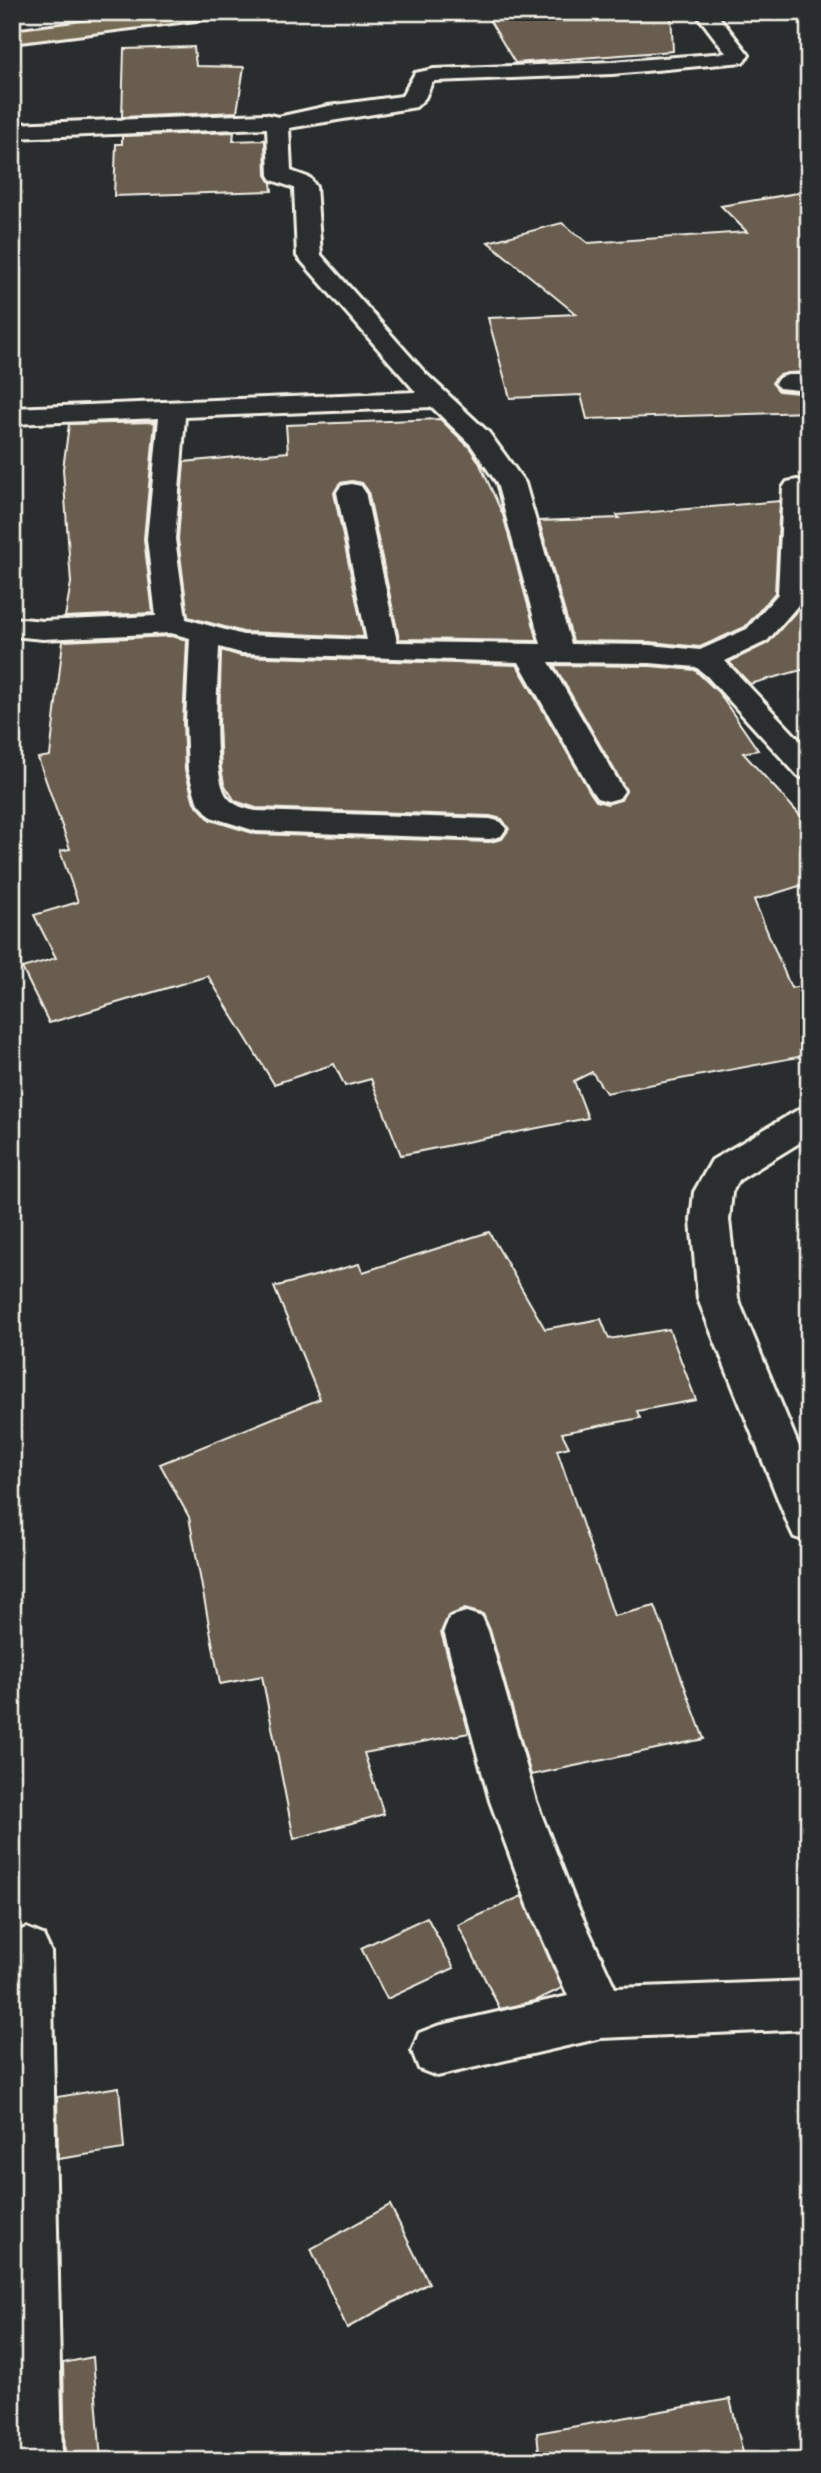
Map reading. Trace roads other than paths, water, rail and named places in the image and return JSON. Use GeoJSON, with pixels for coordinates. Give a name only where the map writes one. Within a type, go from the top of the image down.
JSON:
{"type":"FeatureCollection","features":[{"type":"Feature","properties":{"kind":"main road"},"geometry":{"type":"LineString","coordinates":[[12,37],[212,12]]}},
{"type":"Feature","properties":{"kind":"street"},"geometry":{"type":"LineString","coordinates":[[12,131],[265,121],[278,124],[328,113],[408,102],[414,98],[423,78],[434,75],[612,68],[736,58],[739,55],[708,16],[716,12]]}},
{"type":"Feature","properties":{"kind":"street"},"geometry":{"type":"LineString","coordinates":[[278,124],[280,175],[302,183],[308,191],[305,245],[309,256],[416,378],[480,439],[511,483],[543,652],[608,792]]}},
{"type":"Feature","properties":{"kind":"street"},"geometry":{"type":"LineString","coordinates":[[12,416],[439,399]]}},
{"type":"Feature","properties":{"kind":"street"},"geometry":{"type":"LineString","coordinates":[[172,624],[161,539],[173,409]]}},
{"type":"Feature","properties":{"kind":"street"},"geometry":{"type":"LineString","coordinates":[[12,627],[43,630],[172,624],[242,644],[704,659],[757,635],[792,596],[797,488]]}},
{"type":"Feature","properties":{"kind":"street"},"geometry":{"type":"LineString","coordinates":[[351,492],[384,650]]}},
{"type":"Feature","properties":{"kind":"street"},"geometry":{"type":"LineString","coordinates":[[205,634],[202,721],[204,776],[211,800],[230,816],[256,821],[490,829]]}},
{"type":"Feature","properties":{"kind":"street"},"geometry":{"type":"LineString","coordinates":[[704,659],[718,670],[809,769]]}},
{"type":"Feature","properties":{"kind":"street"},"geometry":{"type":"LineString","coordinates":[[809,1120],[725,1170],[713,1192],[710,1220],[718,1299],[809,1524]]}},
{"type":"Feature","properties":{"kind":"street"},"geometry":{"type":"LineString","coordinates":[[466,1631],[513,1801],[552,1905],[601,2013]]}},
{"type":"Feature","properties":{"kind":"street"},"geometry":{"type":"LineString","coordinates":[[26,1952],[34,2461]]}},
{"type":"Feature","properties":{"kind":"street"},"geometry":{"type":"LineString","coordinates":[[438,2050],[601,2013],[809,2005]]}}]}
